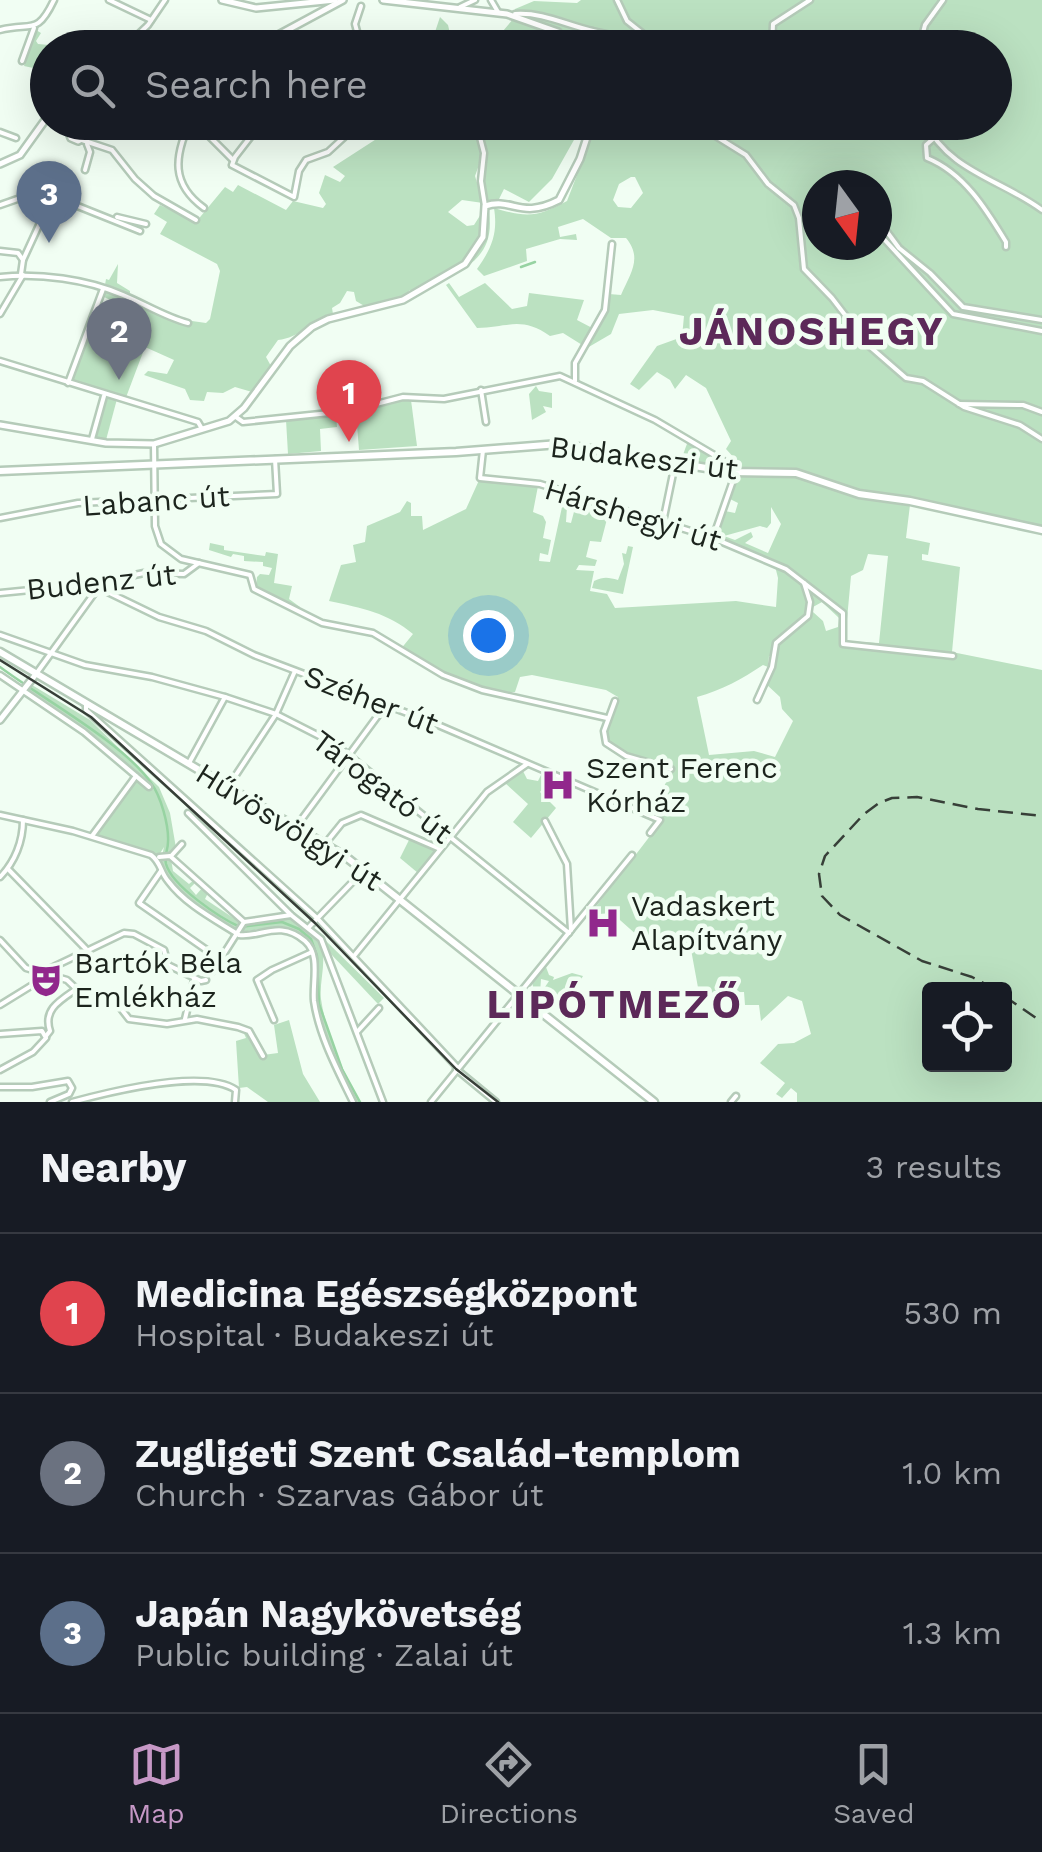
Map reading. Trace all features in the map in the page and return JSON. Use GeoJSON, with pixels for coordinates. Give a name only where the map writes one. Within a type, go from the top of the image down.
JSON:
{"type":"FeatureCollection","features":[{"type":"Feature","properties":{"kind":"main road","name":"Budakeszi út"},"geometry":{"type":"LineString","coordinates":[[0,471],[558,444],[733,472],[796,473],[859,494],[1042,530]]}},
{"type":"Feature","properties":{"kind":"main road","name":"Hűvösvölgyi út"},"geometry":{"type":"LineString","coordinates":[[0,652],[364,870],[654,1102]]}},
{"type":"Feature","properties":{"kind":"street"},"geometry":{"type":"LineString","coordinates":[[0,30],[34,28],[45,19],[54,0]]}},
{"type":"Feature","properties":{"kind":"street"},"geometry":{"type":"LineString","coordinates":[[109,0],[151,20]]}},
{"type":"Feature","properties":{"kind":"street"},"geometry":{"type":"LineString","coordinates":[[141,30],[165,0]]}},
{"type":"Feature","properties":{"kind":"street"},"geometry":{"type":"LineString","coordinates":[[222,0],[256,8],[335,0]]}},
{"type":"Feature","properties":{"kind":"street"},"geometry":{"type":"LineString","coordinates":[[287,30],[343,0]]}},
{"type":"Feature","properties":{"kind":"street"},"geometry":{"type":"LineString","coordinates":[[383,0],[498,12],[553,30]]}},
{"type":"Feature","properties":{"kind":"street"},"geometry":{"type":"LineString","coordinates":[[460,6],[474,0]]}},
{"type":"Feature","properties":{"kind":"street"},"geometry":{"type":"LineString","coordinates":[[491,0],[498,12]]}},
{"type":"Feature","properties":{"kind":"street"},"geometry":{"type":"LineString","coordinates":[[617,0],[620,12],[640,30]]}},
{"type":"Feature","properties":{"kind":"street"},"geometry":{"type":"LineString","coordinates":[[773,30],[773,24],[810,0]]}},
{"type":"Feature","properties":{"kind":"street"},"geometry":{"type":"LineString","coordinates":[[924,30],[943,0]]}},
{"type":"Feature","properties":{"kind":"street"},"geometry":{"type":"LineString","coordinates":[[357,30],[361,6]]}},
{"type":"Feature","properties":{"kind":"street"},"geometry":{"type":"LineString","coordinates":[[513,15],[553,16],[590,30]]}},
{"type":"Feature","properties":{"kind":"street"},"geometry":{"type":"LineString","coordinates":[[22,61],[30,39]]}},
{"type":"Feature","properties":{"kind":"street"},"geometry":{"type":"LineString","coordinates":[[0,132],[16,138]]}},
{"type":"Feature","properties":{"kind":"street"},"geometry":{"type":"LineString","coordinates":[[0,164],[20,155],[31,140]]}},
{"type":"Feature","properties":{"kind":"street"},"geometry":{"type":"LineString","coordinates":[[76,140],[112,150],[154,196],[196,220]]}},
{"type":"Feature","properties":{"kind":"street"},"geometry":{"type":"LineString","coordinates":[[186,140],[179,157],[179,176],[185,192],[204,208]]}},
{"type":"Feature","properties":{"kind":"street"},"geometry":{"type":"LineString","coordinates":[[212,140],[233,160]]}},
{"type":"Feature","properties":{"kind":"street"},"geometry":{"type":"LineString","coordinates":[[248,140],[232,166],[294,197],[299,170],[306,160],[324,154],[340,140]]}},
{"type":"Feature","properties":{"kind":"street"},"geometry":{"type":"LineString","coordinates":[[0,425],[91,441],[154,444],[236,417],[290,346],[312,328],[403,300],[465,264],[484,237],[481,140]]}},
{"type":"Feature","properties":{"kind":"street"},"geometry":{"type":"LineString","coordinates":[[485,206],[496,203],[532,210],[559,200],[586,140]]}},
{"type":"Feature","properties":{"kind":"street"},"geometry":{"type":"LineString","coordinates":[[723,140],[746,155],[768,184],[794,205],[804,268],[868,346],[906,378],[923,382],[959,404],[1020,425],[1042,439]]}},
{"type":"Feature","properties":{"kind":"street"},"geometry":{"type":"LineString","coordinates":[[932,140],[926,145],[927,158],[942,164],[974,194],[1006,247],[997,242]]}},
{"type":"Feature","properties":{"kind":"street"},"geometry":{"type":"LineString","coordinates":[[936,140],[959,164],[1042,210]]}},
{"type":"Feature","properties":{"kind":"street"},"geometry":{"type":"LineString","coordinates":[[84,142],[90,152],[85,170]]}},
{"type":"Feature","properties":{"kind":"street"},"geometry":{"type":"LineString","coordinates":[[0,205],[44,194],[140,231]]}},
{"type":"Feature","properties":{"kind":"street"},"geometry":{"type":"LineString","coordinates":[[108,216],[146,224]]}},
{"type":"Feature","properties":{"kind":"street"},"geometry":{"type":"LineString","coordinates":[[0,314],[22,275],[23,260],[40,223]]}},
{"type":"Feature","properties":{"kind":"street"},"geometry":{"type":"LineString","coordinates":[[1042,320],[963,307],[898,248],[885,229],[877,228],[953,314],[1042,332]]}},
{"type":"Feature","properties":{"kind":"street"},"geometry":{"type":"LineString","coordinates":[[575,382],[575,363],[607,302],[612,244]]}},
{"type":"Feature","properties":{"kind":"street"},"geometry":{"type":"LineString","coordinates":[[0,251],[18,254],[23,260]]}},
{"type":"Feature","properties":{"kind":"street"},"geometry":{"type":"LineString","coordinates":[[0,277],[22,275],[103,289],[188,322]]}},
{"type":"Feature","properties":{"kind":"street"},"geometry":{"type":"LineString","coordinates":[[68,384],[103,289]]}},
{"type":"Feature","properties":{"kind":"street"},"geometry":{"type":"LineString","coordinates":[[0,362],[198,422],[202,429]]}},
{"type":"Feature","properties":{"kind":"street"},"geometry":{"type":"LineString","coordinates":[[236,417],[243,422],[336,413],[413,396],[444,400],[560,376],[654,420],[730,465],[733,472],[713,538]]}},
{"type":"Feature","properties":{"kind":"street"},"geometry":{"type":"LineString","coordinates":[[481,390],[486,422]]}},
{"type":"Feature","properties":{"kind":"street"},"geometry":{"type":"LineString","coordinates":[[91,441],[104,396]]}},
{"type":"Feature","properties":{"kind":"street"},"geometry":{"type":"LineString","coordinates":[[959,404],[1023,405],[1042,412]]}},
{"type":"Feature","properties":{"kind":"street"},"geometry":{"type":"LineString","coordinates":[[154,444],[156,532],[161,544],[177,557],[250,575],[253,588],[286,607],[332,626],[373,634],[444,675],[482,690],[607,718]]}},
{"type":"Feature","properties":{"kind":"street","name":"Hárshegyi út"},"geometry":{"type":"LineString","coordinates":[[482,450],[480,478],[540,484],[713,538],[775,563],[843,613],[843,644],[953,656]]}},
{"type":"Feature","properties":{"kind":"street","name":"Labanc út"},"geometry":{"type":"LineString","coordinates":[[0,518],[78,503],[278,494],[275,459]]}},
{"type":"Feature","properties":{"kind":"street"},"geometry":{"type":"LineString","coordinates":[[663,522],[675,464]]}},
{"type":"Feature","properties":{"kind":"street","name":"Budenz út"},"geometry":{"type":"LineString","coordinates":[[0,593],[91,584],[144,572],[186,574],[198,563]]}},
{"type":"Feature","properties":{"kind":"street"},"geometry":{"type":"LineString","coordinates":[[0,720],[53,654],[103,581]]}},
{"type":"Feature","properties":{"kind":"street"},"geometry":{"type":"LineString","coordinates":[[757,700],[772,666],[776,643],[808,616],[810,602],[804,583]]}},
{"type":"Feature","properties":{"kind":"street","name":"Széher út"},"geometry":{"type":"LineString","coordinates":[[91,584],[159,617],[206,631],[222,641],[651,815],[660,820],[650,833]]}},
{"type":"Feature","properties":{"kind":"street","name":"Tárogató út"},"geometry":{"type":"LineString","coordinates":[[0,635],[85,665],[152,677],[276,714],[350,754],[570,931]]}},
{"type":"Feature","properties":{"kind":"street"},"geometry":{"type":"LineString","coordinates":[[228,788],[276,714],[295,671]]}},
{"type":"Feature","properties":{"kind":"street","name":"Hűvösvölgyi út"},"geometry":{"type":"LineString","coordinates":[[0,675],[84,732],[149,787]]}},
{"type":"Feature","properties":{"kind":"street"},"geometry":{"type":"LineString","coordinates":[[189,764],[224,697]]}},
{"type":"Feature","properties":{"kind":"street"},"geometry":{"type":"LineString","coordinates":[[616,701],[603,736],[611,748],[671,769]]}},
{"type":"Feature","properties":{"kind":"street"},"geometry":{"type":"LineString","coordinates":[[86,704],[86,710],[317,918],[457,1068],[496,1102]]}},
{"type":"Feature","properties":{"kind":"street"},"geometry":{"type":"LineString","coordinates":[[296,827],[386,705]]}},
{"type":"Feature","properties":{"kind":"street"},"geometry":{"type":"LineString","coordinates":[[354,957],[488,792],[527,764]]}},
{"type":"Feature","properties":{"kind":"street"},"geometry":{"type":"LineString","coordinates":[[92,836],[136,776]]}},
{"type":"Feature","properties":{"kind":"street"},"geometry":{"type":"LineString","coordinates":[[651,815],[666,808]]}},
{"type":"Feature","properties":{"kind":"street"},"geometry":{"type":"LineString","coordinates":[[188,814],[321,939],[383,1102]]}},
{"type":"Feature","properties":{"kind":"street"},"geometry":{"type":"LineString","coordinates":[[0,815],[92,836],[159,857],[170,856],[182,844]]}},
{"type":"Feature","properties":{"kind":"street"},"geometry":{"type":"LineString","coordinates":[[325,844],[345,820],[361,815],[440,850]]}},
{"type":"Feature","properties":{"kind":"street"},"geometry":{"type":"LineString","coordinates":[[0,877],[8,869],[21,840],[24,820]]}},
{"type":"Feature","properties":{"kind":"street"},"geometry":{"type":"LineString","coordinates":[[545,821],[567,864],[570,931]]}},
{"type":"Feature","properties":{"kind":"street"},"geometry":{"type":"LineString","coordinates":[[218,842],[224,835]]}},
{"type":"Feature","properties":{"kind":"street"},"geometry":{"type":"LineString","coordinates":[[430,1102],[632,855]]}},
{"type":"Feature","properties":{"kind":"street"},"geometry":{"type":"LineString","coordinates":[[170,856],[242,928]]}},
{"type":"Feature","properties":{"kind":"street"},"geometry":{"type":"LineString","coordinates":[[159,857],[168,882],[198,909],[242,928],[274,929],[304,940],[315,954],[315,1006],[353,1102]]}},
{"type":"Feature","properties":{"kind":"street"},"geometry":{"type":"LineString","coordinates":[[8,869],[86,949]]}},
{"type":"Feature","properties":{"kind":"street"},"geometry":{"type":"LineString","coordinates":[[309,927],[364,870]]}},
{"type":"Feature","properties":{"kind":"street"},"geometry":{"type":"LineString","coordinates":[[161,871],[139,903],[221,960]]}},
{"type":"Feature","properties":{"kind":"street"},"geometry":{"type":"LineString","coordinates":[[213,972],[242,928],[291,914]]}},
{"type":"Feature","properties":{"kind":"street"},"geometry":{"type":"LineString","coordinates":[[0,1004],[20,994],[49,969],[118,934],[134,934],[164,950],[168,966],[206,980]]}},
{"type":"Feature","properties":{"kind":"street"},"geometry":{"type":"LineString","coordinates":[[0,940],[26,968],[67,980],[86,998],[114,1001],[128,1018],[167,1024],[185,1019],[207,1020],[246,1029],[263,1056]]}},
{"type":"Feature","properties":{"kind":"street"},"geometry":{"type":"LineString","coordinates":[[274,1020],[258,980],[272,970],[315,954],[328,954]]}},
{"type":"Feature","properties":{"kind":"street"},"geometry":{"type":"LineString","coordinates":[[185,1019],[194,978]]}},
{"type":"Feature","properties":{"kind":"street"},"geometry":{"type":"LineString","coordinates":[[0,1070],[44,1043],[50,1031],[50,1011],[76,990]]}},
{"type":"Feature","properties":{"kind":"street"},"geometry":{"type":"LineString","coordinates":[[357,1032],[378,1008]]}},
{"type":"Feature","properties":{"kind":"street"},"geometry":{"type":"LineString","coordinates":[[120,1024],[128,1018]]}},
{"type":"Feature","properties":{"kind":"street"},"geometry":{"type":"LineString","coordinates":[[0,1034],[40,1030],[46,1036]]}},
{"type":"Feature","properties":{"kind":"street"},"geometry":{"type":"LineString","coordinates":[[0,1087],[68,1082],[72,1088],[69,1094],[50,1102]]}},
{"type":"Feature","properties":{"kind":"street"},"geometry":{"type":"LineString","coordinates":[[75,1102],[137,1086],[189,1083],[230,1086],[236,1090],[234,1102]]}},
{"type":"Feature","properties":{"kind":"street"},"geometry":{"type":"LineString","coordinates":[[731,1102],[736,1096]]}},
{"type":"Feature","properties":{"kind":"green space"},"geometry":{"type":"Polygon","coordinates":[[[581,0],[1042,0],[1042,528],[924,501],[922,507],[910,505],[906,538],[930,543],[928,555],[922,554],[922,560],[960,567],[952,652],[1042,670],[1042,1102],[797,1102],[797,1093],[791,1088],[782,1098],[776,1094],[785,1083],[760,1063],[778,1044],[794,1043],[811,1034],[802,1001],[788,996],[761,1021],[759,1005],[745,1005],[744,992],[699,993],[690,944],[656,936],[647,944],[612,913],[599,914],[594,909],[660,823],[646,815],[663,807],[667,798],[660,794],[673,769],[631,756],[607,740],[608,723],[618,697],[606,690],[532,675],[520,677],[515,692],[469,685],[400,650],[413,634],[394,621],[329,601],[341,565],[356,562],[353,545],[365,542],[367,526],[400,512],[407,501],[411,503],[411,516],[422,516],[423,530],[466,509],[480,478],[538,486],[533,512],[543,516],[543,538],[551,540],[548,555],[540,553],[539,561],[550,562],[562,507],[567,507],[566,522],[571,523],[575,508],[587,512],[590,502],[623,512],[620,521],[607,519],[601,542],[590,541],[586,557],[597,560],[595,566],[579,565],[576,570],[594,571],[590,591],[607,594],[615,608],[736,601],[776,607],[778,578],[774,562],[716,537],[725,511],[735,513],[738,503],[730,499],[739,474],[733,465],[736,460],[726,449],[731,441],[706,388],[686,375],[675,389],[670,380],[657,372],[639,390],[630,384],[657,346],[682,337],[684,316],[653,310],[619,314],[611,334],[587,348],[563,333],[550,336],[523,324],[477,328],[446,285],[449,283],[459,297],[485,283],[512,309],[527,306],[529,293],[584,300],[577,320],[596,330],[609,306],[609,294],[621,295],[631,273],[634,252],[626,238],[611,238],[583,219],[558,227],[560,237],[576,234],[577,240],[560,239],[526,249],[527,261],[484,276],[477,269],[493,240],[494,208],[532,214],[567,201],[590,140],[929,140],[924,149],[938,140],[1012,140],[1012,30],[504,30],[514,18],[515,9],[534,1],[581,0]],[[635,177],[619,184],[613,200],[618,207],[631,208],[643,193],[635,177]],[[771,507],[767,528],[760,526],[724,536],[735,540],[751,532],[753,537],[745,543],[768,553],[781,524],[771,507]],[[868,554],[863,570],[851,576],[845,641],[879,643],[888,556],[868,554]],[[822,602],[813,607],[813,612],[823,621],[826,631],[838,627],[839,618],[822,602]],[[769,656],[768,667],[763,665],[732,684],[697,697],[709,755],[754,751],[775,757],[793,721],[782,709],[780,697],[765,683],[772,657],[769,656]]]}},
{"type":"Feature","properties":{"kind":"green space"},"geometry":{"type":"Polygon","coordinates":[[[440,17],[449,30],[436,30],[440,17]]]}},
{"type":"Feature","properties":{"kind":"green space"},"geometry":{"type":"Polygon","coordinates":[[[375,140],[574,140],[552,179],[529,202],[504,189],[498,201],[486,200],[484,165],[479,165],[475,176],[483,203],[462,200],[448,212],[467,226],[474,225],[481,214],[489,211],[486,244],[469,265],[415,293],[410,290],[401,298],[366,307],[356,301],[354,292],[347,291],[332,308],[333,314],[278,340],[266,357],[271,366],[252,392],[235,387],[223,393],[207,392],[204,401],[190,400],[185,389],[144,375],[148,371],[167,374],[174,360],[145,347],[125,400],[71,383],[98,306],[117,313],[121,305],[104,297],[104,291],[110,289],[105,285],[106,279],[118,264],[117,283],[130,291],[130,299],[178,319],[206,323],[210,319],[220,271],[217,264],[160,234],[167,222],[154,214],[160,205],[196,222],[225,187],[233,192],[238,185],[286,210],[293,201],[323,208],[326,204],[319,193],[325,175],[340,182],[345,176],[333,167],[375,140]]]}},
{"type":"Feature","properties":{"kind":"green space"},"geometry":{"type":"Polygon","coordinates":[[[536,386],[539,391],[552,393],[552,408],[543,406],[546,412],[532,420],[529,394],[536,386]]]}},
{"type":"Feature","properties":{"kind":"green space"},"geometry":{"type":"Polygon","coordinates":[[[104,396],[117,399],[106,440],[93,437],[104,396]]]}},
{"type":"Feature","properties":{"kind":"green space"},"geometry":{"type":"Polygon","coordinates":[[[403,398],[411,400],[417,446],[359,450],[356,412],[403,398]]]}},
{"type":"Feature","properties":{"kind":"green space"},"geometry":{"type":"Polygon","coordinates":[[[336,416],[337,427],[320,429],[321,451],[288,454],[286,420],[336,416]]]}},
{"type":"Feature","properties":{"kind":"green space"},"geometry":{"type":"Polygon","coordinates":[[[688,441],[728,467],[727,470],[680,463],[688,441]]]}},
{"type":"Feature","properties":{"kind":"green space"},"geometry":{"type":"Polygon","coordinates":[[[210,543],[224,546],[224,550],[278,554],[274,583],[292,586],[289,599],[300,607],[298,610],[256,587],[257,577],[269,575],[272,568],[263,566],[263,562],[244,561],[244,556],[231,557],[209,550],[210,543]]]}},
{"type":"Feature","properties":{"kind":"green space"},"geometry":{"type":"Polygon","coordinates":[[[628,546],[633,547],[623,594],[592,588],[598,579],[618,580],[624,564],[622,553],[626,554],[628,546]]]}},
{"type":"Feature","properties":{"kind":"green space"},"geometry":{"type":"Polygon","coordinates":[[[32,685],[90,720],[159,787],[170,813],[176,848],[170,855],[162,856],[164,847],[159,855],[96,834],[136,778],[150,785],[101,742],[25,692],[32,685]]]}},
{"type":"Feature","properties":{"kind":"green space"},"geometry":{"type":"Polygon","coordinates":[[[523,771],[527,779],[538,781],[542,773],[551,777],[540,792],[556,808],[531,838],[513,822],[528,804],[505,783],[523,771]]]}},
{"type":"Feature","properties":{"kind":"green space"},"geometry":{"type":"Polygon","coordinates":[[[410,838],[435,851],[418,873],[400,858],[410,838]]]}},
{"type":"Feature","properties":{"kind":"green space"},"geometry":{"type":"Polygon","coordinates":[[[159,859],[171,859],[173,871],[189,884],[194,880],[190,888],[196,895],[203,887],[209,891],[205,899],[241,923],[238,931],[181,892],[159,859]]]}},
{"type":"Feature","properties":{"kind":"green space"},"geometry":{"type":"Polygon","coordinates":[[[286,917],[306,928],[321,945],[323,1012],[336,1052],[360,1102],[354,1102],[323,1030],[309,941],[275,927],[241,932],[244,925],[286,917]]]}},
{"type":"Feature","properties":{"kind":"green space"},"geometry":{"type":"Polygon","coordinates":[[[323,938],[384,998],[378,1004],[330,953],[323,938]]]}},
{"type":"Feature","properties":{"kind":"green space"},"geometry":{"type":"Polygon","coordinates":[[[546,967],[553,980],[572,973],[583,976],[577,986],[572,982],[565,1008],[562,1000],[543,1003],[549,981],[541,979],[540,993],[534,991],[532,982],[546,967]]]}},
{"type":"Feature","properties":{"kind":"green space"},"geometry":{"type":"Polygon","coordinates":[[[289,1020],[303,1074],[320,1102],[268,1102],[247,1087],[239,1088],[236,1041],[246,1038],[242,1029],[263,1055],[278,1053],[274,1025],[289,1020]]]}},
{"type":"Feature","properties":{"kind":"waterway"},"geometry":{"type":"LineString","coordinates":[[521,267],[535,262]]}},
{"type":"Feature","properties":{"kind":"waterway"},"geometry":{"type":"LineString","coordinates":[[0,667],[102,737],[138,768],[155,789],[164,811],[168,835],[166,864],[187,891],[240,927],[282,922],[311,939],[317,956],[319,1004],[342,1069],[360,1102]]}},
{"type":"Feature","properties":{"kind":"tram line"},"geometry":{"type":"LineString","coordinates":[[0,660],[91,717],[315,923],[456,1069],[498,1102]]}},
{"type":"Feature","properties":{"kind":"railway"},"geometry":{"type":"LineString","coordinates":[[982,982],[922,961],[840,915],[822,896],[819,874],[825,856],[864,814],[892,798],[917,797],[1042,816]]}},
{"type":"Feature","properties":{"kind":"railway"},"geometry":{"type":"LineString","coordinates":[[1012,1001],[1042,1022]]}},
{"type":"Feature","properties":{"kind":"place","name":"Japán Nagykövetség"},"geometry":{"type":"Point","coordinates":[49,243]}},
{"type":"Feature","properties":{"kind":"place","name":"Zugligeti Szent Család-templom"},"geometry":{"type":"Point","coordinates":[119,380]}},
{"type":"Feature","properties":{"kind":"place","name":"Medicina Egészségközpont"},"geometry":{"type":"Point","coordinates":[349,442]}},
{"type":"Feature","properties":{"kind":"place","name":"Szent Ferenc Kórház"},"geometry":{"type":"Point","coordinates":[558,785]}},
{"type":"Feature","properties":{"kind":"place","name":"Vadaskert Alapítvány"},"geometry":{"type":"Point","coordinates":[603,923]}},
{"type":"Feature","properties":{"kind":"place","name":"Bartók Béla Emlékház"},"geometry":{"type":"Point","coordinates":[46,980]}},
{"type":"Feature","properties":{"kind":"district","name":"JÁNOSHEGY"},"geometry":{"type":"Point","coordinates":[812,331]}},
{"type":"Feature","properties":{"kind":"district","name":"LIPÓTMEZŐ"},"geometry":{"type":"Point","coordinates":[615,1004]}}]}
